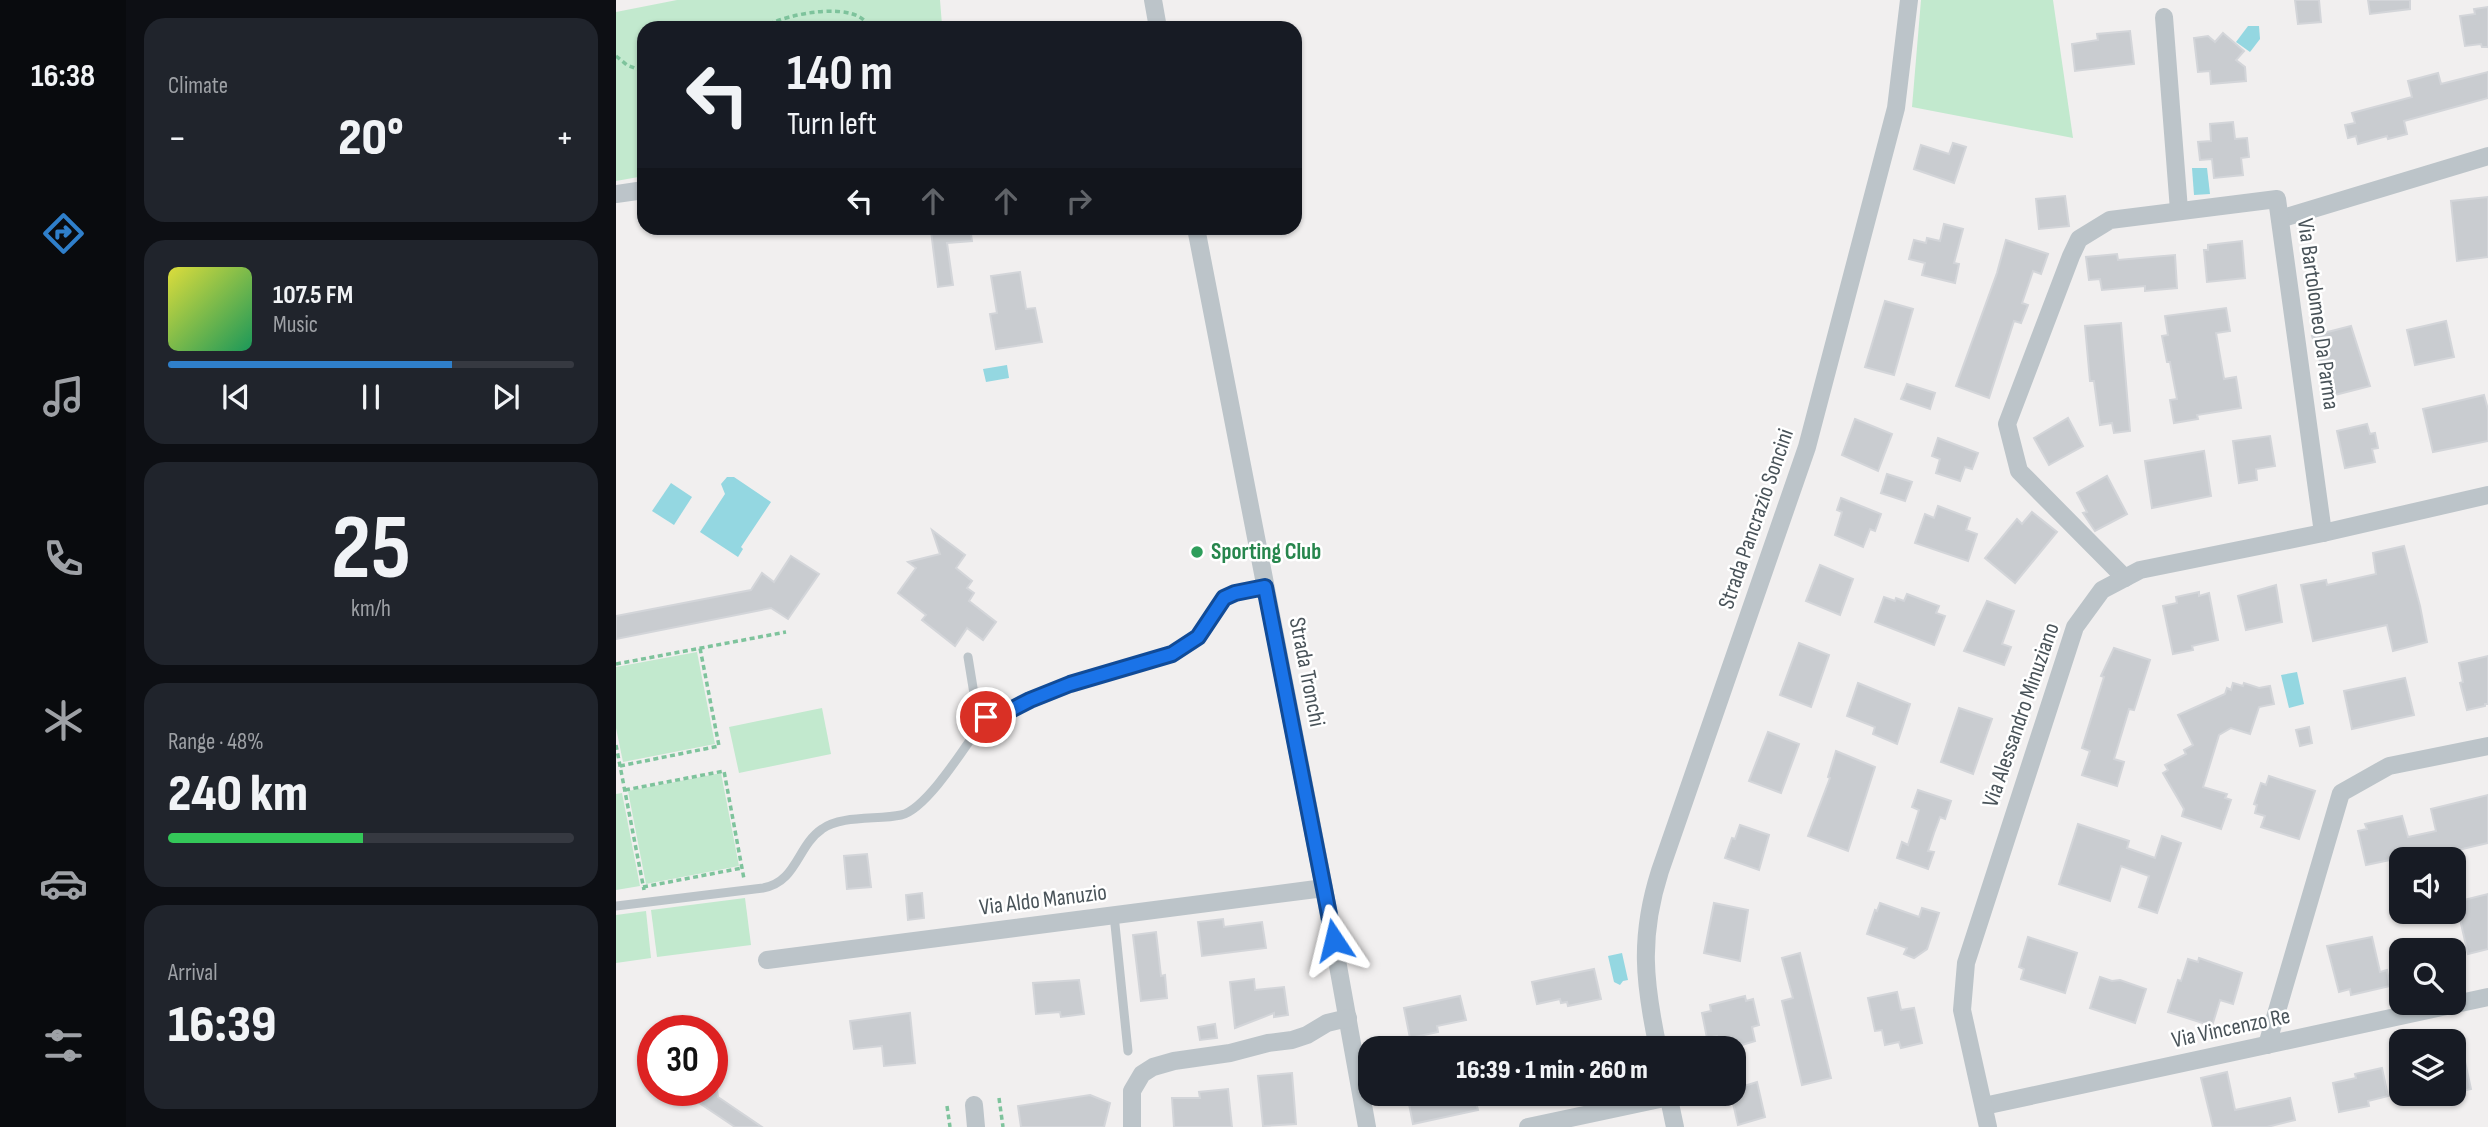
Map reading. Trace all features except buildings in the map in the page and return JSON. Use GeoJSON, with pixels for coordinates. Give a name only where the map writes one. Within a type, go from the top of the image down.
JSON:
{"type":"FeatureCollection","features":[{"type":"Feature","properties":{"kind":"street"},"geometry":{"type":"LineString","coordinates":[[1153,0],[1157,21]]}},
{"type":"Feature","properties":{"kind":"street","name":"Strada Pancrazio Soncini"},"geometry":{"type":"LineString","coordinates":[[1656,1036],[1644,967],[1649,908],[1807,447],[1896,108],[1909,0]]}},
{"type":"Feature","properties":{"kind":"street"},"geometry":{"type":"LineString","coordinates":[[2164,17],[2179,209]]}},
{"type":"Feature","properties":{"kind":"street"},"geometry":{"type":"LineString","coordinates":[[2280,219],[2488,156]]}},
{"type":"Feature","properties":{"kind":"street"},"geometry":{"type":"LineString","coordinates":[[616,194],[637,191]]}},
{"type":"Feature","properties":{"kind":"street","name":"Via Bartolomeo Da Parma"},"geometry":{"type":"LineString","coordinates":[[2124,578],[2020,471],[2007,424],[2070,256],[2079,239],[2110,220],[2179,209],[2277,199],[2323,533]]}},
{"type":"Feature","properties":{"kind":"street","name":"Strada Tronchi"},"geometry":{"type":"LineString","coordinates":[[1197,235],[1324,888],[1367,1127]]}},
{"type":"Feature","properties":{"kind":"street","name":"Via Alessandro Minuziano"},"geometry":{"type":"LineString","coordinates":[[1988,1127],[1962,1010],[1966,963],[2075,627],[2102,590],[2140,570],[2323,533],[2488,495]]}},
{"type":"Feature","properties":{"kind":"street"},"geometry":{"type":"LineString","coordinates":[[2267,1045],[2341,793],[2389,766],[2488,746]]}},
{"type":"Feature","properties":{"kind":"street","name":"Via Aldo Manuzio"},"geometry":{"type":"LineString","coordinates":[[767,960],[1324,888]]}},
{"type":"Feature","properties":{"kind":"street","name":"Via Vincenzo Re"},"geometry":{"type":"LineString","coordinates":[[1984,1106],[2488,997]]}},
{"type":"Feature","properties":{"kind":"street"},"geometry":{"type":"LineString","coordinates":[[1132,1127],[1132,1091],[1142,1074],[1153,1067],[1293,1040],[1327,1023],[1348,1018]]}},
{"type":"Feature","properties":{"kind":"street"},"geometry":{"type":"LineString","coordinates":[[974,1105],[976,1127]]}},
{"type":"Feature","properties":{"kind":"street"},"geometry":{"type":"LineString","coordinates":[[1528,1127],[1624,1106]]}},
{"type":"Feature","properties":{"kind":"street"},"geometry":{"type":"LineString","coordinates":[[1671,1106],[1675,1127]]}},
{"type":"Feature","properties":{"kind":"lane"},"geometry":{"type":"LineString","coordinates":[[968,657],[976,706],[986,717],[1001,715],[1070,684],[1172,654],[1198,637],[1224,598],[1265,587]]}},
{"type":"Feature","properties":{"kind":"lane"},"geometry":{"type":"LineString","coordinates":[[616,906],[769,887],[784,879],[813,837],[826,826],[900,815],[914,809],[937,785],[986,717]]}},
{"type":"Feature","properties":{"kind":"lane"},"geometry":{"type":"LineString","coordinates":[[1114,915],[1128,1051]]}},
{"type":"Feature","properties":{"kind":"path"},"geometry":{"type":"LineString","coordinates":[[775,21],[800,9]]}},
{"type":"Feature","properties":{"kind":"path"},"geometry":{"type":"LineString","coordinates":[[866,15],[867,21]]}},
{"type":"Feature","properties":{"kind":"path"},"geometry":{"type":"LineString","coordinates":[[616,56],[637,69]]}},
{"type":"Feature","properties":{"kind":"path"},"geometry":{"type":"LineString","coordinates":[[616,664],[786,632]]}},
{"type":"Feature","properties":{"kind":"path"},"geometry":{"type":"LineString","coordinates":[[620,766],[719,746],[700,648]]}},
{"type":"Feature","properties":{"kind":"path"},"geometry":{"type":"LineString","coordinates":[[616,745],[646,903]]}},
{"type":"Feature","properties":{"kind":"path"},"geometry":{"type":"LineString","coordinates":[[625,790],[724,771],[746,890]]}},
{"type":"Feature","properties":{"kind":"path"},"geometry":{"type":"LineString","coordinates":[[643,887],[742,868]]}},
{"type":"Feature","properties":{"kind":"path"},"geometry":{"type":"LineString","coordinates":[[999,1098],[1003,1127]]}},
{"type":"Feature","properties":{"kind":"path"},"geometry":{"type":"LineString","coordinates":[[947,1106],[950,1127]]}},
{"type":"Feature","properties":{"kind":"green space"},"geometry":{"type":"Polygon","coordinates":[[[677,0],[940,0],[942,21],[637,21],[637,177],[616,181],[616,12],[677,0]]]}},
{"type":"Feature","properties":{"kind":"green space"},"geometry":{"type":"Polygon","coordinates":[[[1921,0],[2053,0],[2073,138],[1912,107],[1921,0]]]}},
{"type":"Feature","properties":{"kind":"green space"},"geometry":{"type":"Polygon","coordinates":[[[697,652],[715,744],[623,762],[616,728],[616,667],[697,652]]]}},
{"type":"Feature","properties":{"kind":"green space"},"geometry":{"type":"Polygon","coordinates":[[[822,708],[831,754],[739,773],[729,727],[822,708]]]}},
{"type":"Feature","properties":{"kind":"green space"},"geometry":{"type":"Polygon","coordinates":[[[721,773],[739,866],[646,884],[628,791],[721,773]]]}},
{"type":"Feature","properties":{"kind":"green space"},"geometry":{"type":"Polygon","coordinates":[[[622,793],[640,886],[616,890],[616,794],[622,793]]]}},
{"type":"Feature","properties":{"kind":"green space"},"geometry":{"type":"Polygon","coordinates":[[[745,898],[751,945],[657,957],[651,910],[745,898]]]}},
{"type":"Feature","properties":{"kind":"green space"},"geometry":{"type":"Polygon","coordinates":[[[646,911],[651,958],[616,963],[616,915],[646,911]]]}},
{"type":"Feature","properties":{"kind":"water"},"geometry":{"type":"Polygon","coordinates":[[[2248,26],[2259,26],[2260,39],[2250,52],[2236,42],[2248,26]]]}},
{"type":"Feature","properties":{"kind":"water"},"geometry":{"type":"Polygon","coordinates":[[[2192,168],[2207,168],[2210,194],[2194,195],[2192,168]]]}},
{"type":"Feature","properties":{"kind":"water"},"geometry":{"type":"Polygon","coordinates":[[[1007,365],[1009,378],[986,382],[983,369],[1007,365]]]}},
{"type":"Feature","properties":{"kind":"water"},"geometry":{"type":"Polygon","coordinates":[[[727,477],[734,477],[771,502],[741,547],[743,549],[738,557],[700,532],[725,494],[721,484],[727,477]]]}},
{"type":"Feature","properties":{"kind":"water"},"geometry":{"type":"Polygon","coordinates":[[[671,483],[692,497],[674,525],[652,511],[671,483]]]}},
{"type":"Feature","properties":{"kind":"water"},"geometry":{"type":"Polygon","coordinates":[[[2297,672],[2304,704],[2289,708],[2281,675],[2297,672]]]}},
{"type":"Feature","properties":{"kind":"water"},"geometry":{"type":"Polygon","coordinates":[[[1622,953],[1628,980],[1620,985],[1614,982],[1608,956],[1622,953]]]}},
{"type":"Feature","properties":{"kind":"place","name":"Sporting Club"},"geometry":{"type":"Point","coordinates":[1197,552]}},
{"type":"Feature","properties":{"kind":"route"},"geometry":{"type":"LineString","coordinates":[[986,717],[1001,715],[1070,684],[1172,654],[1198,637],[1224,598],[1265,587],[1334,940]]}}]}
